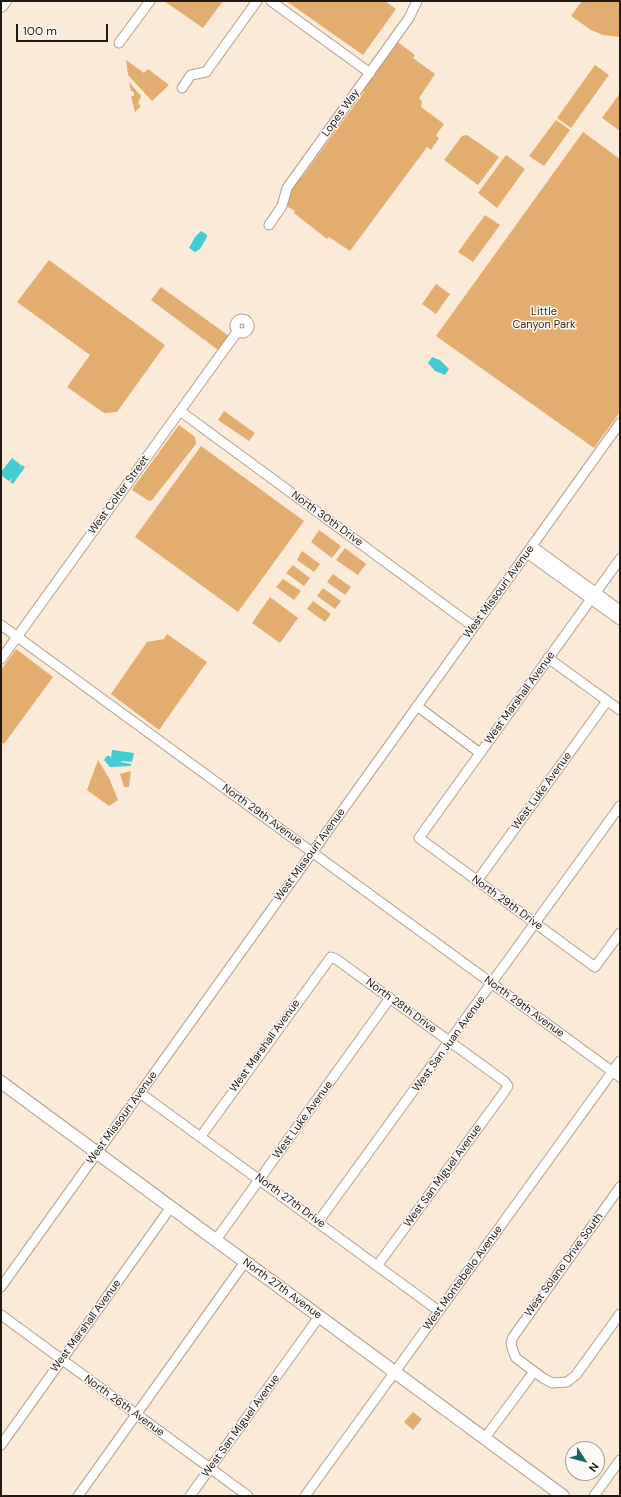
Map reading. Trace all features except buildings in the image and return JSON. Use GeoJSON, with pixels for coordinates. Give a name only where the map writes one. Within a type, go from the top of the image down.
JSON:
{"type":"FeatureCollection","features":[{"type":"Feature","properties":{"kind":"main road"},"geometry":{"type":"LineString","coordinates":[[1,6],[5,1]]}},
{"type":"Feature","properties":{"kind":"main road","name":"North 27th Avenue"},"geometry":{"type":"LineString","coordinates":[[1,1082],[563,1496]]}},
{"type":"Feature","properties":{"kind":"street"},"geometry":{"type":"LineString","coordinates":[[119,43],[150,1]]}},
{"type":"Feature","properties":{"kind":"street"},"geometry":{"type":"LineString","coordinates":[[182,88],[191,75],[206,72],[257,1]]}},
{"type":"Feature","properties":{"kind":"street"},"geometry":{"type":"LineString","coordinates":[[271,1],[370,73]]}},
{"type":"Feature","properties":{"kind":"street","name":"Lopes Way"},"geometry":{"type":"LineString","coordinates":[[269,225],[282,206],[287,188],[409,18],[416,1]]}},
{"type":"Feature","properties":{"kind":"street","name":"West Colter Street"},"geometry":{"type":"LineString","coordinates":[[1,659],[237,332]]}},
{"type":"Feature","properties":{"kind":"street","name":"North 30th Drive"},"geometry":{"type":"LineString","coordinates":[[180,411],[474,627]]}},
{"type":"Feature","properties":{"kind":"street","name":"West Missouri Avenue"},"geometry":{"type":"LineString","coordinates":[[1,1287],[620,423]]}},
{"type":"Feature","properties":{"kind":"street"},"geometry":{"type":"LineString","coordinates":[[529,550],[593,596],[620,620]]}},
{"type":"Feature","properties":{"kind":"street","name":"West Marshall Avenue"},"geometry":{"type":"LineString","coordinates":[[419,838],[620,559]]}},
{"type":"Feature","properties":{"kind":"street"},"geometry":{"type":"LineString","coordinates":[[593,596],[620,610]]}},
{"type":"Feature","properties":{"kind":"street","name":"North 29th Avenue"},"geometry":{"type":"LineString","coordinates":[[1,625],[616,1074]]}},
{"type":"Feature","properties":{"kind":"street"},"geometry":{"type":"LineString","coordinates":[[548,658],[620,710]]}},
{"type":"Feature","properties":{"kind":"street","name":"West Luke Avenue"},"geometry":{"type":"LineString","coordinates":[[477,881],[607,700]]}},
{"type":"Feature","properties":{"kind":"street"},"geometry":{"type":"LineString","coordinates":[[417,706],[480,753]]}},
{"type":"Feature","properties":{"kind":"street","name":"West San Juan Avenue"},"geometry":{"type":"LineString","coordinates":[[318,1222],[620,806]]}},
{"type":"Feature","properties":{"kind":"street","name":"North 29th Drive"},"geometry":{"type":"LineString","coordinates":[[419,838],[595,967],[620,933]]}},
{"type":"Feature","properties":{"kind":"street","name":"West Marshall Avenue"},"geometry":{"type":"LineString","coordinates":[[201,1136],[331,957]]}},
{"type":"Feature","properties":{"kind":"street","name":"North 28th Drive"},"geometry":{"type":"LineString","coordinates":[[331,957],[336,959],[390,998],[508,1086]]}},
{"type":"Feature","properties":{"kind":"street","name":"West Luke Avenue"},"geometry":{"type":"LineString","coordinates":[[215,1241],[390,998]]}},
{"type":"Feature","properties":{"kind":"street","name":"West Montebello Avenue"},"geometry":{"type":"LineString","coordinates":[[305,1496],[439,1311],[616,1074],[620,1061]]}},
{"type":"Feature","properties":{"kind":"street","name":"West San Miguel Avenue"},"geometry":{"type":"LineString","coordinates":[[377,1266],[508,1086]]}},
{"type":"Feature","properties":{"kind":"street","name":"North 27th Drive"},"geometry":{"type":"LineString","coordinates":[[140,1092],[439,1311]]}},
{"type":"Feature","properties":{"kind":"street","name":"West Solano Drive South"},"geometry":{"type":"LineString","coordinates":[[533,1372],[516,1358],[511,1343],[516,1331],[620,1187]]}},
{"type":"Feature","properties":{"kind":"street","name":"West Marshall Avenue"},"geometry":{"type":"LineString","coordinates":[[1,1445],[171,1207]]}},
{"type":"Feature","properties":{"kind":"street"},"geometry":{"type":"LineString","coordinates":[[78,1496],[245,1262]]}},
{"type":"Feature","properties":{"kind":"street"},"geometry":{"type":"LineString","coordinates":[[484,1439],[533,1372],[552,1384],[567,1382],[576,1375],[620,1314]]}},
{"type":"Feature","properties":{"kind":"street","name":"North 26th Avenue"},"geometry":{"type":"LineString","coordinates":[[1,1315],[248,1496]]}},
{"type":"Feature","properties":{"kind":"street","name":"West San Miguel Avenue"},"geometry":{"type":"LineString","coordinates":[[190,1496],[319,1317]]}},
{"type":"Feature","properties":{"kind":"street"},"geometry":{"type":"LineString","coordinates":[[594,1496],[620,1460]]}},
{"type":"Feature","properties":{"kind":"green space"},"geometry":{"type":"Polygon","coordinates":[[[164,1],[223,1],[203,28],[164,1]]]}},
{"type":"Feature","properties":{"kind":"green space"},"geometry":{"type":"Polygon","coordinates":[[[286,1],[385,1],[396,9],[363,55],[286,1]]]}},
{"type":"Feature","properties":{"kind":"green space"},"geometry":{"type":"Polygon","coordinates":[[[582,1],[620,1],[620,37],[603,35],[591,30],[571,16],[582,1]]]}},
{"type":"Feature","properties":{"kind":"green space"},"geometry":{"type":"Polygon","coordinates":[[[399,43],[415,55],[413,58],[435,74],[419,98],[422,101],[421,107],[444,124],[436,135],[439,138],[431,150],[427,147],[350,251],[329,237],[327,239],[294,213],[295,211],[285,205],[287,196],[297,180],[302,177],[364,92],[361,89],[394,44],[399,43]]]}},
{"type":"Feature","properties":{"kind":"green space"},"geometry":{"type":"Polygon","coordinates":[[[126,60],[144,73],[148,69],[169,85],[152,101],[128,75],[126,60]]]}},
{"type":"Feature","properties":{"kind":"green space"},"geometry":{"type":"Polygon","coordinates":[[[595,65],[609,75],[571,128],[557,118],[595,65]]]}},
{"type":"Feature","properties":{"kind":"green space"},"geometry":{"type":"Polygon","coordinates":[[[129,82],[141,96],[138,103],[141,106],[135,112],[131,96],[134,96],[134,92],[131,91],[129,82]]]}},
{"type":"Feature","properties":{"kind":"green space"},"geometry":{"type":"Polygon","coordinates":[[[620,93],[620,131],[602,118],[620,93]]]}},
{"type":"Feature","properties":{"kind":"green space"},"geometry":{"type":"Polygon","coordinates":[[[556,120],[570,130],[544,166],[529,156],[556,120]]]}},
{"type":"Feature","properties":{"kind":"green space","name":"Little Canyon Park"},"geometry":{"type":"Polygon","coordinates":[[[583,132],[620,159],[620,412],[594,448],[436,336],[583,132]]]}},
{"type":"Feature","properties":{"kind":"green space"},"geometry":{"type":"Polygon","coordinates":[[[467,135],[499,157],[478,185],[444,160],[462,136],[467,135]]]}},
{"type":"Feature","properties":{"kind":"green space"},"geometry":{"type":"Polygon","coordinates":[[[506,155],[525,169],[497,208],[478,193],[506,155]]]}},
{"type":"Feature","properties":{"kind":"green space"},"geometry":{"type":"Polygon","coordinates":[[[485,215],[500,225],[473,262],[458,252],[485,215]]]}},
{"type":"Feature","properties":{"kind":"green space"},"geometry":{"type":"Polygon","coordinates":[[[49,260],[165,345],[117,412],[104,413],[67,387],[90,355],[17,302],[49,260]]]}},
{"type":"Feature","properties":{"kind":"green space"},"geometry":{"type":"Polygon","coordinates":[[[436,284],[450,294],[436,314],[422,304],[436,284]]]}},
{"type":"Feature","properties":{"kind":"green space"},"geometry":{"type":"Polygon","coordinates":[[[161,287],[229,336],[218,350],[151,300],[161,287]]]}},
{"type":"Feature","properties":{"kind":"green space"},"geometry":{"type":"Polygon","coordinates":[[[224,411],[255,433],[249,441],[218,420],[224,411]]]}},
{"type":"Feature","properties":{"kind":"green space"},"geometry":{"type":"Polygon","coordinates":[[[179,425],[195,437],[196,444],[152,500],[149,501],[132,490],[179,425]]]}},
{"type":"Feature","properties":{"kind":"green space"},"geometry":{"type":"Polygon","coordinates":[[[201,446],[304,521],[238,612],[135,537],[201,446]]]}},
{"type":"Feature","properties":{"kind":"green space"},"geometry":{"type":"Polygon","coordinates":[[[319,530],[341,546],[332,558],[311,542],[319,530]]]}},
{"type":"Feature","properties":{"kind":"green space"},"geometry":{"type":"Polygon","coordinates":[[[345,548],[366,564],[358,575],[336,560],[345,548]]]}},
{"type":"Feature","properties":{"kind":"green space"},"geometry":{"type":"Polygon","coordinates":[[[302,551],[320,564],[314,572],[297,560],[302,551]]]}},
{"type":"Feature","properties":{"kind":"green space"},"geometry":{"type":"Polygon","coordinates":[[[293,565],[310,578],[304,586],[286,573],[293,565]]]}},
{"type":"Feature","properties":{"kind":"green space"},"geometry":{"type":"Polygon","coordinates":[[[333,574],[351,587],[345,595],[327,582],[333,574]]]}},
{"type":"Feature","properties":{"kind":"green space"},"geometry":{"type":"Polygon","coordinates":[[[283,579],[301,591],[294,600],[276,587],[283,579]]]}},
{"type":"Feature","properties":{"kind":"green space"},"geometry":{"type":"Polygon","coordinates":[[[323,588],[341,601],[335,609],[317,596],[323,588]]]}},
{"type":"Feature","properties":{"kind":"green space"},"geometry":{"type":"Polygon","coordinates":[[[270,597],[298,618],[280,643],[252,623],[270,597]]]}},
{"type":"Feature","properties":{"kind":"green space"},"geometry":{"type":"Polygon","coordinates":[[[313,601],[331,614],[325,622],[307,609],[313,601]]]}},
{"type":"Feature","properties":{"kind":"green space"},"geometry":{"type":"Polygon","coordinates":[[[167,634],[207,662],[159,730],[111,694],[147,642],[164,639],[167,634]]]}},
{"type":"Feature","properties":{"kind":"green space"},"geometry":{"type":"Polygon","coordinates":[[[16,649],[53,677],[4,744],[1,742],[1,670],[16,649]]]}},
{"type":"Feature","properties":{"kind":"green space"},"geometry":{"type":"Polygon","coordinates":[[[98,760],[109,778],[118,800],[109,806],[87,790],[98,760]]]}},
{"type":"Feature","properties":{"kind":"green space"},"geometry":{"type":"Polygon","coordinates":[[[131,771],[129,787],[124,787],[120,774],[131,771]]]}},
{"type":"Feature","properties":{"kind":"green space"},"geometry":{"type":"Polygon","coordinates":[[[413,1412],[422,1419],[413,1430],[404,1422],[413,1412]]]}},
{"type":"Feature","properties":{"kind":"water"},"geometry":{"type":"Polygon","coordinates":[[[201,231],[207,235],[207,237],[200,249],[195,252],[189,248],[195,237],[201,231]]]}},
{"type":"Feature","properties":{"kind":"water"},"geometry":{"type":"Polygon","coordinates":[[[432,357],[440,360],[449,369],[445,375],[435,371],[428,363],[432,357]]]}},
{"type":"Feature","properties":{"kind":"water"},"geometry":{"type":"Polygon","coordinates":[[[12,458],[21,465],[19,469],[22,465],[25,467],[13,484],[10,482],[13,477],[9,481],[1,475],[1,472],[12,458]]]}},
{"type":"Feature","properties":{"kind":"water"},"geometry":{"type":"Polygon","coordinates":[[[112,750],[134,753],[132,762],[121,761],[131,764],[131,766],[110,767],[104,760],[107,756],[110,756],[111,759],[112,750]]]}}]}
